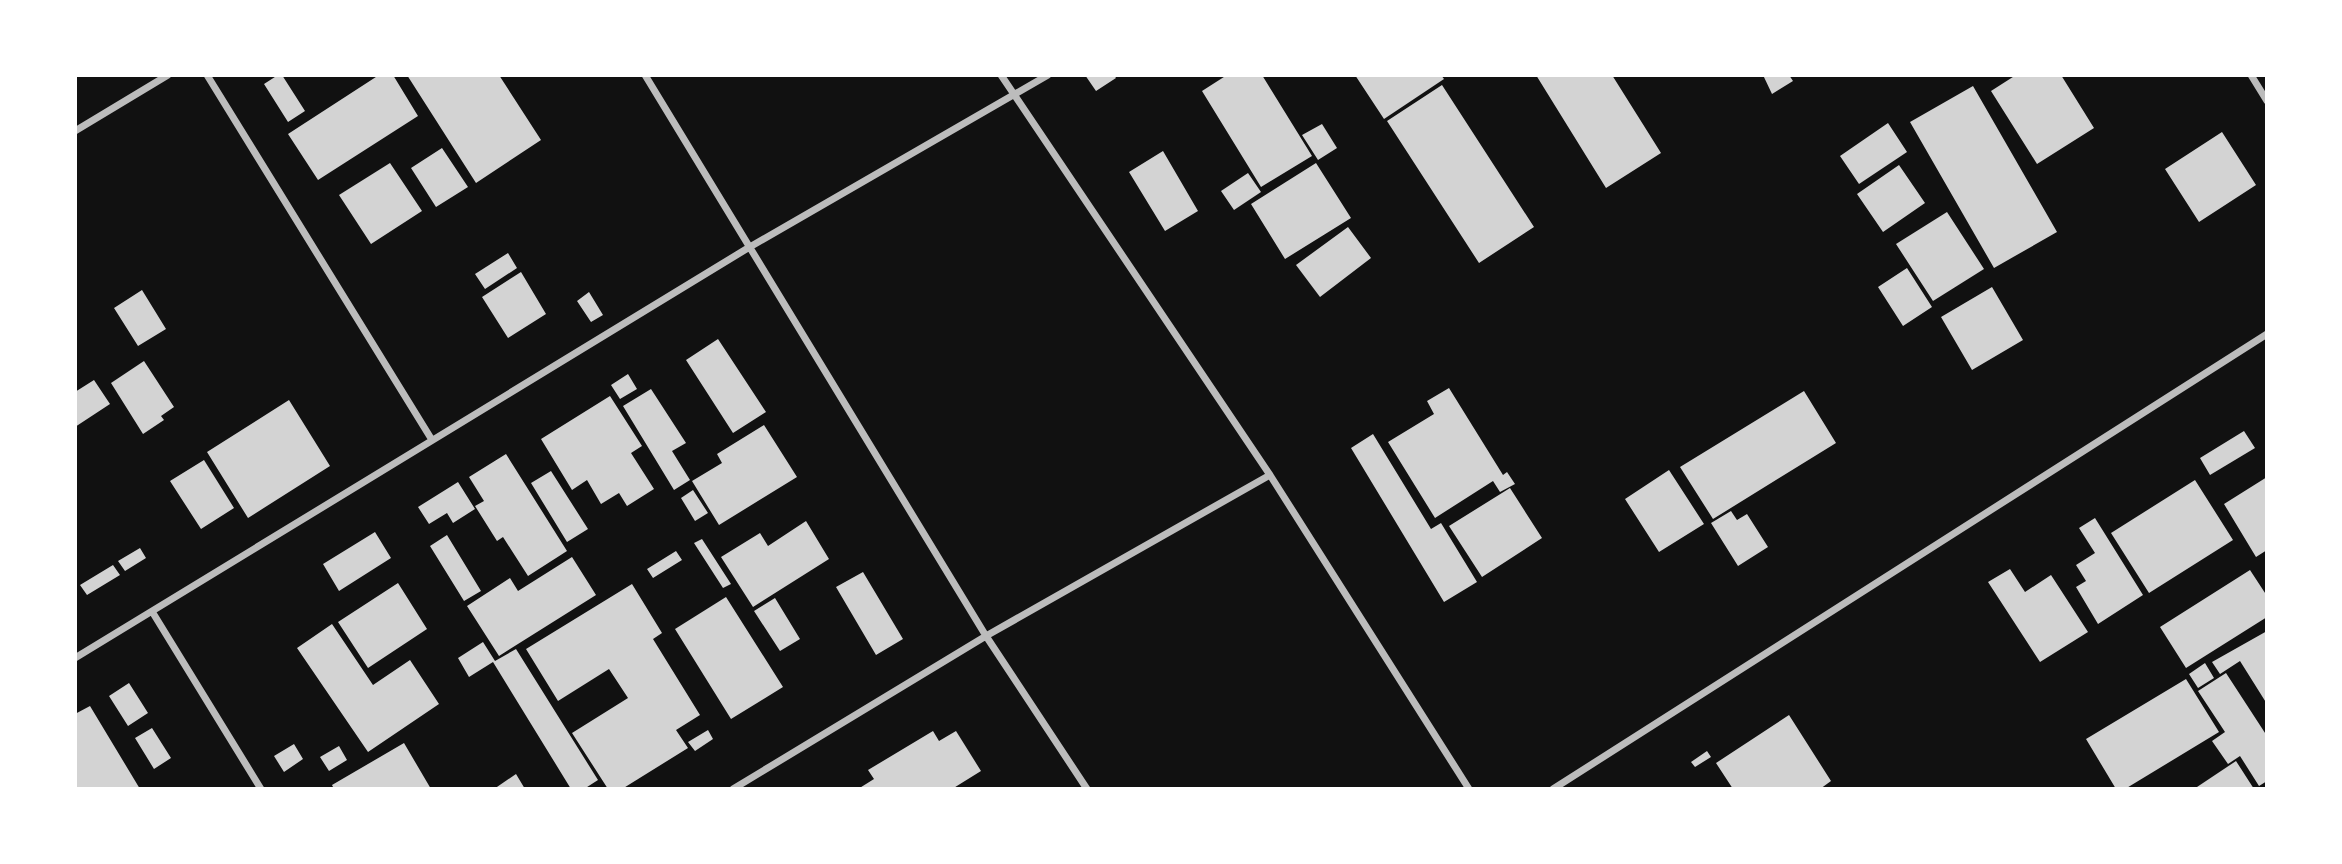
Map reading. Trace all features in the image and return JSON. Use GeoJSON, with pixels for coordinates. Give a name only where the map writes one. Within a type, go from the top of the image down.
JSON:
{"type":"FeatureCollection","features":[{"type":"Feature","properties":{"kind":"street"},"geometry":{"type":"LineString","coordinates":[[75,131],[168,75]]}},
{"type":"Feature","properties":{"kind":"street"},"geometry":{"type":"LineString","coordinates":[[207,75],[432,440]]}},
{"type":"Feature","properties":{"kind":"street"},"geometry":{"type":"LineString","coordinates":[[645,75],[986,636],[1087,789]]}},
{"type":"Feature","properties":{"kind":"street"},"geometry":{"type":"LineString","coordinates":[[1001,75],[1270,475],[1469,789]]}},
{"type":"Feature","properties":{"kind":"street"},"geometry":{"type":"LineString","coordinates":[[75,658],[153,613],[748,248],[1014,98],[1048,75]]}},
{"type":"Feature","properties":{"kind":"street"},"geometry":{"type":"LineString","coordinates":[[2251,75],[2267,101]]}},
{"type":"Feature","properties":{"kind":"street"},"geometry":{"type":"LineString","coordinates":[[1553,789],[2267,334]]}},
{"type":"Feature","properties":{"kind":"street"},"geometry":{"type":"LineString","coordinates":[[733,789],[986,636],[1270,475]]}},
{"type":"Feature","properties":{"kind":"street"},"geometry":{"type":"LineString","coordinates":[[153,613],[261,789]]}},
{"type":"Feature","properties":{"kind":"building"},"geometry":{"type":"Polygon","coordinates":[[[282,75],[305,111],[288,122],[264,84],[282,75]]]}},
{"type":"Feature","properties":{"kind":"building"},"geometry":{"type":"Polygon","coordinates":[[[379,75],[393,75],[418,116],[318,180],[288,134],[379,75]]]}},
{"type":"Feature","properties":{"kind":"building"},"geometry":{"type":"Polygon","coordinates":[[[407,75],[499,75],[541,140],[476,183],[407,75]]]}},
{"type":"Feature","properties":{"kind":"building"},"geometry":{"type":"Polygon","coordinates":[[[1085,75],[1114,75],[1116,78],[1096,91],[1085,75]]]}},
{"type":"Feature","properties":{"kind":"building"},"geometry":{"type":"Polygon","coordinates":[[[1227,75],[1262,75],[1312,156],[1261,187],[1202,91],[1227,75]]]}},
{"type":"Feature","properties":{"kind":"building"},"geometry":{"type":"Polygon","coordinates":[[[1355,75],[1441,75],[1444,79],[1384,119],[1355,75]]]}},
{"type":"Feature","properties":{"kind":"building"},"geometry":{"type":"Polygon","coordinates":[[[1536,75],[1612,75],[1661,153],[1606,188],[1536,75]]]}},
{"type":"Feature","properties":{"kind":"building"},"geometry":{"type":"Polygon","coordinates":[[[1763,75],[1789,75],[1793,81],[1772,94],[1763,75]]]}},
{"type":"Feature","properties":{"kind":"building"},"geometry":{"type":"Polygon","coordinates":[[[2016,75],[2061,75],[2094,128],[2037,164],[1991,91],[2016,75]]]}},
{"type":"Feature","properties":{"kind":"building"},"geometry":{"type":"Polygon","coordinates":[[[1442,85],[1534,227],[1479,263],[1387,121],[1442,85]]]}},
{"type":"Feature","properties":{"kind":"building"},"geometry":{"type":"Polygon","coordinates":[[[1973,86],[2057,232],[1994,268],[1910,122],[1973,86]]]}},
{"type":"Feature","properties":{"kind":"building"},"geometry":{"type":"Polygon","coordinates":[[[1888,123],[1907,152],[1859,184],[1840,156],[1888,123]]]}},
{"type":"Feature","properties":{"kind":"building"},"geometry":{"type":"Polygon","coordinates":[[[1322,124],[1337,148],[1318,160],[1302,135],[1322,124]]]}},
{"type":"Feature","properties":{"kind":"building"},"geometry":{"type":"Polygon","coordinates":[[[2222,132],[2256,185],[2199,222],[2165,169],[2222,132]]]}},
{"type":"Feature","properties":{"kind":"building"},"geometry":{"type":"Polygon","coordinates":[[[442,148],[468,187],[436,207],[411,168],[442,148]]]}},
{"type":"Feature","properties":{"kind":"building"},"geometry":{"type":"Polygon","coordinates":[[[1163,151],[1198,211],[1165,231],[1129,172],[1163,151]]]}},
{"type":"Feature","properties":{"kind":"building"},"geometry":{"type":"Polygon","coordinates":[[[390,163],[422,211],[371,244],[339,195],[390,163]]]}},
{"type":"Feature","properties":{"kind":"building"},"geometry":{"type":"Polygon","coordinates":[[[1316,163],[1351,218],[1285,259],[1251,204],[1316,163]]]}},
{"type":"Feature","properties":{"kind":"building"},"geometry":{"type":"Polygon","coordinates":[[[1899,165],[1925,203],[1883,232],[1857,194],[1899,165]]]}},
{"type":"Feature","properties":{"kind":"building"},"geometry":{"type":"Polygon","coordinates":[[[1248,173],[1261,192],[1234,210],[1221,191],[1248,173]]]}},
{"type":"Feature","properties":{"kind":"building"},"geometry":{"type":"Polygon","coordinates":[[[1947,212],[1984,269],[1933,301],[1896,244],[1947,212]]]}},
{"type":"Feature","properties":{"kind":"building"},"geometry":{"type":"Polygon","coordinates":[[[1348,227],[1371,258],[1320,297],[1296,265],[1348,227]]]}},
{"type":"Feature","properties":{"kind":"building"},"geometry":{"type":"Polygon","coordinates":[[[508,253],[517,268],[485,289],[475,274],[508,253]]]}},
{"type":"Feature","properties":{"kind":"building"},"geometry":{"type":"Polygon","coordinates":[[[1907,268],[1932,307],[1903,326],[1878,287],[1907,268]]]}},
{"type":"Feature","properties":{"kind":"building"},"geometry":{"type":"Polygon","coordinates":[[[521,272],[546,314],[508,338],[482,297],[521,272]]]}},
{"type":"Feature","properties":{"kind":"building"},"geometry":{"type":"Polygon","coordinates":[[[1992,287],[2023,340],[1972,370],[1941,317],[1992,287]]]}},
{"type":"Feature","properties":{"kind":"building"},"geometry":{"type":"Polygon","coordinates":[[[142,290],[166,329],[138,346],[114,308],[142,290]]]}},
{"type":"Feature","properties":{"kind":"building"},"geometry":{"type":"Polygon","coordinates":[[[589,292],[603,315],[591,322],[577,301],[589,292]]]}},
{"type":"Feature","properties":{"kind":"building"},"geometry":{"type":"Polygon","coordinates":[[[718,339],[766,412],[733,433],[686,360],[718,339]]]}},
{"type":"Feature","properties":{"kind":"building"},"geometry":{"type":"Polygon","coordinates":[[[144,361],[174,407],[161,416],[164,420],[143,434],[111,383],[144,361]]]}},
{"type":"Feature","properties":{"kind":"building"},"geometry":{"type":"Polygon","coordinates":[[[628,374],[637,389],[620,399],[611,385],[628,374]]]}},
{"type":"Feature","properties":{"kind":"building"},"geometry":{"type":"Polygon","coordinates":[[[94,380],[110,404],[75,427],[75,392],[94,380]]]}},
{"type":"Feature","properties":{"kind":"building"},"geometry":{"type":"Polygon","coordinates":[[[1449,388],[1503,475],[1507,472],[1515,484],[1500,492],[1493,481],[1435,518],[1388,442],[1434,414],[1427,401],[1449,388]]]}},
{"type":"Feature","properties":{"kind":"building"},"geometry":{"type":"Polygon","coordinates":[[[651,389],[686,443],[672,451],[690,480],[674,490],[623,406],[651,389]]]}},
{"type":"Feature","properties":{"kind":"building"},"geometry":{"type":"Polygon","coordinates":[[[1804,391],[1836,443],[1713,519],[1680,467],[1804,391]]]}},
{"type":"Feature","properties":{"kind":"building"},"geometry":{"type":"Polygon","coordinates":[[[610,396],[642,446],[631,453],[654,489],[627,506],[619,493],[601,504],[587,480],[572,490],[541,439],[610,396]]]}},
{"type":"Feature","properties":{"kind":"building"},"geometry":{"type":"Polygon","coordinates":[[[289,400],[330,466],[248,518],[207,452],[289,400]]]}},
{"type":"Feature","properties":{"kind":"building"},"geometry":{"type":"Polygon","coordinates":[[[764,425],[797,477],[719,525],[692,481],[722,463],[717,454],[764,425]]]}},
{"type":"Feature","properties":{"kind":"building"},"geometry":{"type":"Polygon","coordinates":[[[2244,431],[2255,448],[2210,475],[2200,458],[2244,431]]]}},
{"type":"Feature","properties":{"kind":"building"},"geometry":{"type":"Polygon","coordinates":[[[1373,434],[1431,529],[1441,523],[1477,582],[1444,602],[1351,448],[1373,434]]]}},
{"type":"Feature","properties":{"kind":"building"},"geometry":{"type":"Polygon","coordinates":[[[506,454],[567,551],[528,576],[503,537],[497,541],[475,506],[484,501],[469,477],[506,454]]]}},
{"type":"Feature","properties":{"kind":"building"},"geometry":{"type":"Polygon","coordinates":[[[204,460],[234,508],[201,529],[170,481],[204,460]]]}},
{"type":"Feature","properties":{"kind":"building"},"geometry":{"type":"Polygon","coordinates":[[[1669,470],[1704,524],[1659,552],[1625,499],[1669,470]]]}},
{"type":"Feature","properties":{"kind":"building"},"geometry":{"type":"Polygon","coordinates":[[[551,471],[588,529],[567,542],[531,483],[551,471]]]}},
{"type":"Feature","properties":{"kind":"building"},"geometry":{"type":"Polygon","coordinates":[[[2267,477],[2267,550],[2256,557],[2224,504],[2267,477]]]}},
{"type":"Feature","properties":{"kind":"building"},"geometry":{"type":"Polygon","coordinates":[[[2195,480],[2233,540],[2149,593],[2111,533],[2195,480]]]}},
{"type":"Feature","properties":{"kind":"building"},"geometry":{"type":"Polygon","coordinates":[[[458,482],[475,509],[453,523],[447,513],[429,524],[418,507],[458,482]]]}},
{"type":"Feature","properties":{"kind":"building"},"geometry":{"type":"Polygon","coordinates":[[[1510,488],[1542,538],[1482,577],[1449,526],[1510,488]]]}},
{"type":"Feature","properties":{"kind":"building"},"geometry":{"type":"Polygon","coordinates":[[[693,490],[708,513],[695,521],[681,498],[693,490]]]}},
{"type":"Feature","properties":{"kind":"building"},"geometry":{"type":"Polygon","coordinates":[[[1731,511],[1737,520],[1747,514],[1768,547],[1738,566],[1711,523],[1731,511]]]}},
{"type":"Feature","properties":{"kind":"building"},"geometry":{"type":"Polygon","coordinates":[[[2095,518],[2143,595],[2098,624],[2076,587],[2086,581],[2076,565],[2095,553],[2079,528],[2095,518]]]}},
{"type":"Feature","properties":{"kind":"building"},"geometry":{"type":"Polygon","coordinates":[[[806,521],[829,559],[753,607],[721,557],[760,533],[768,546],[806,521]]]}},
{"type":"Feature","properties":{"kind":"building"},"geometry":{"type":"Polygon","coordinates":[[[375,532],[391,558],[339,591],[323,564],[375,532]]]}},
{"type":"Feature","properties":{"kind":"building"},"geometry":{"type":"Polygon","coordinates":[[[447,535],[481,591],[464,601],[430,546],[447,535]]]}},
{"type":"Feature","properties":{"kind":"building"},"geometry":{"type":"Polygon","coordinates":[[[702,539],[731,584],[723,588],[694,543],[702,539]]]}},
{"type":"Feature","properties":{"kind":"building"},"geometry":{"type":"Polygon","coordinates":[[[140,548],[146,558],[125,571],[118,561],[140,548]]]}},
{"type":"Feature","properties":{"kind":"building"},"geometry":{"type":"Polygon","coordinates":[[[676,551],[682,560],[653,578],[647,569],[676,551]]]}},
{"type":"Feature","properties":{"kind":"building"},"geometry":{"type":"Polygon","coordinates":[[[572,557],[596,595],[499,656],[467,606],[510,578],[518,591],[572,557]]]}},
{"type":"Feature","properties":{"kind":"building"},"geometry":{"type":"Polygon","coordinates":[[[113,565],[120,575],[87,595],[80,585],[113,565]]]}},
{"type":"Feature","properties":{"kind":"building"},"geometry":{"type":"Polygon","coordinates":[[[2010,569],[2025,592],[2051,575],[2088,632],[2040,662],[1988,582],[2010,569]]]}},
{"type":"Feature","properties":{"kind":"building"},"geometry":{"type":"Polygon","coordinates":[[[2250,570],[2267,596],[2267,617],[2186,668],[2160,627],[2250,570]]]}},
{"type":"Feature","properties":{"kind":"building"},"geometry":{"type":"Polygon","coordinates":[[[863,572],[903,639],[876,655],[836,587],[863,572]]]}},
{"type":"Feature","properties":{"kind":"building"},"geometry":{"type":"Polygon","coordinates":[[[398,583],[427,629],[368,668],[338,622],[398,583]]]}},
{"type":"Feature","properties":{"kind":"building"},"geometry":{"type":"Polygon","coordinates":[[[632,584],[662,633],[653,639],[700,715],[676,730],[688,748],[622,789],[608,789],[572,733],[628,698],[609,669],[558,701],[526,649],[632,584]]]}},
{"type":"Feature","properties":{"kind":"building"},"geometry":{"type":"Polygon","coordinates":[[[726,597],[783,687],[731,719],[675,629],[726,597]]]}},
{"type":"Feature","properties":{"kind":"building"},"geometry":{"type":"Polygon","coordinates":[[[775,598],[800,639],[780,651],[754,611],[775,598]]]}},
{"type":"Feature","properties":{"kind":"building"},"geometry":{"type":"Polygon","coordinates":[[[332,624],[373,685],[410,660],[439,704],[368,752],[297,648],[332,624]]]}},
{"type":"Feature","properties":{"kind":"building"},"geometry":{"type":"Polygon","coordinates":[[[2267,631],[2267,704],[2240,661],[2220,674],[2212,662],[2267,631]]]}},
{"type":"Feature","properties":{"kind":"building"},"geometry":{"type":"Polygon","coordinates":[[[483,642],[495,661],[516,649],[598,780],[584,789],[571,789],[493,662],[469,677],[458,658],[483,642]]]}},
{"type":"Feature","properties":{"kind":"building"},"geometry":{"type":"Polygon","coordinates":[[[2205,663],[2214,678],[2198,688],[2189,674],[2205,663]]]}},
{"type":"Feature","properties":{"kind":"building"},"geometry":{"type":"Polygon","coordinates":[[[2226,673],[2267,736],[2267,781],[2259,786],[2240,756],[2228,764],[2212,741],[2225,732],[2198,691],[2226,673]]]}},
{"type":"Feature","properties":{"kind":"building"},"geometry":{"type":"Polygon","coordinates":[[[2186,679],[2219,732],[2125,789],[2116,789],[2086,739],[2186,679]]]}},
{"type":"Feature","properties":{"kind":"building"},"geometry":{"type":"Polygon","coordinates":[[[129,683],[148,713],[128,726],[109,696],[129,683]]]}},
{"type":"Feature","properties":{"kind":"building"},"geometry":{"type":"Polygon","coordinates":[[[90,706],[140,789],[75,789],[75,714],[90,706]]]}},
{"type":"Feature","properties":{"kind":"building"},"geometry":{"type":"Polygon","coordinates":[[[1789,715],[1831,781],[1820,789],[1733,789],[1716,763],[1789,715]]]}},
{"type":"Feature","properties":{"kind":"building"},"geometry":{"type":"Polygon","coordinates":[[[152,728],[171,758],[154,769],[135,738],[152,728]]]}},
{"type":"Feature","properties":{"kind":"building"},"geometry":{"type":"Polygon","coordinates":[[[708,730],[713,739],[695,751],[688,742],[708,730]]]}},
{"type":"Feature","properties":{"kind":"building"},"geometry":{"type":"Polygon","coordinates":[[[933,731],[939,741],[956,731],[981,771],[952,789],[858,789],[874,779],[868,770],[933,731]]]}},
{"type":"Feature","properties":{"kind":"building"},"geometry":{"type":"Polygon","coordinates":[[[404,743],[431,789],[334,789],[332,785],[404,743]]]}},
{"type":"Feature","properties":{"kind":"building"},"geometry":{"type":"Polygon","coordinates":[[[294,744],[303,759],[284,772],[274,756],[294,744]]]}},
{"type":"Feature","properties":{"kind":"building"},"geometry":{"type":"Polygon","coordinates":[[[339,746],[347,760],[329,771],[320,757],[339,746]]]}},
{"type":"Feature","properties":{"kind":"building"},"geometry":{"type":"Polygon","coordinates":[[[1707,751],[1711,757],[1695,767],[1691,762],[1707,751]]]}},
{"type":"Feature","properties":{"kind":"building"},"geometry":{"type":"Polygon","coordinates":[[[2236,761],[2254,789],[2194,789],[2236,761]]]}},
{"type":"Feature","properties":{"kind":"building"},"geometry":{"type":"Polygon","coordinates":[[[516,774],[525,789],[494,789],[516,774]]]}}]}
